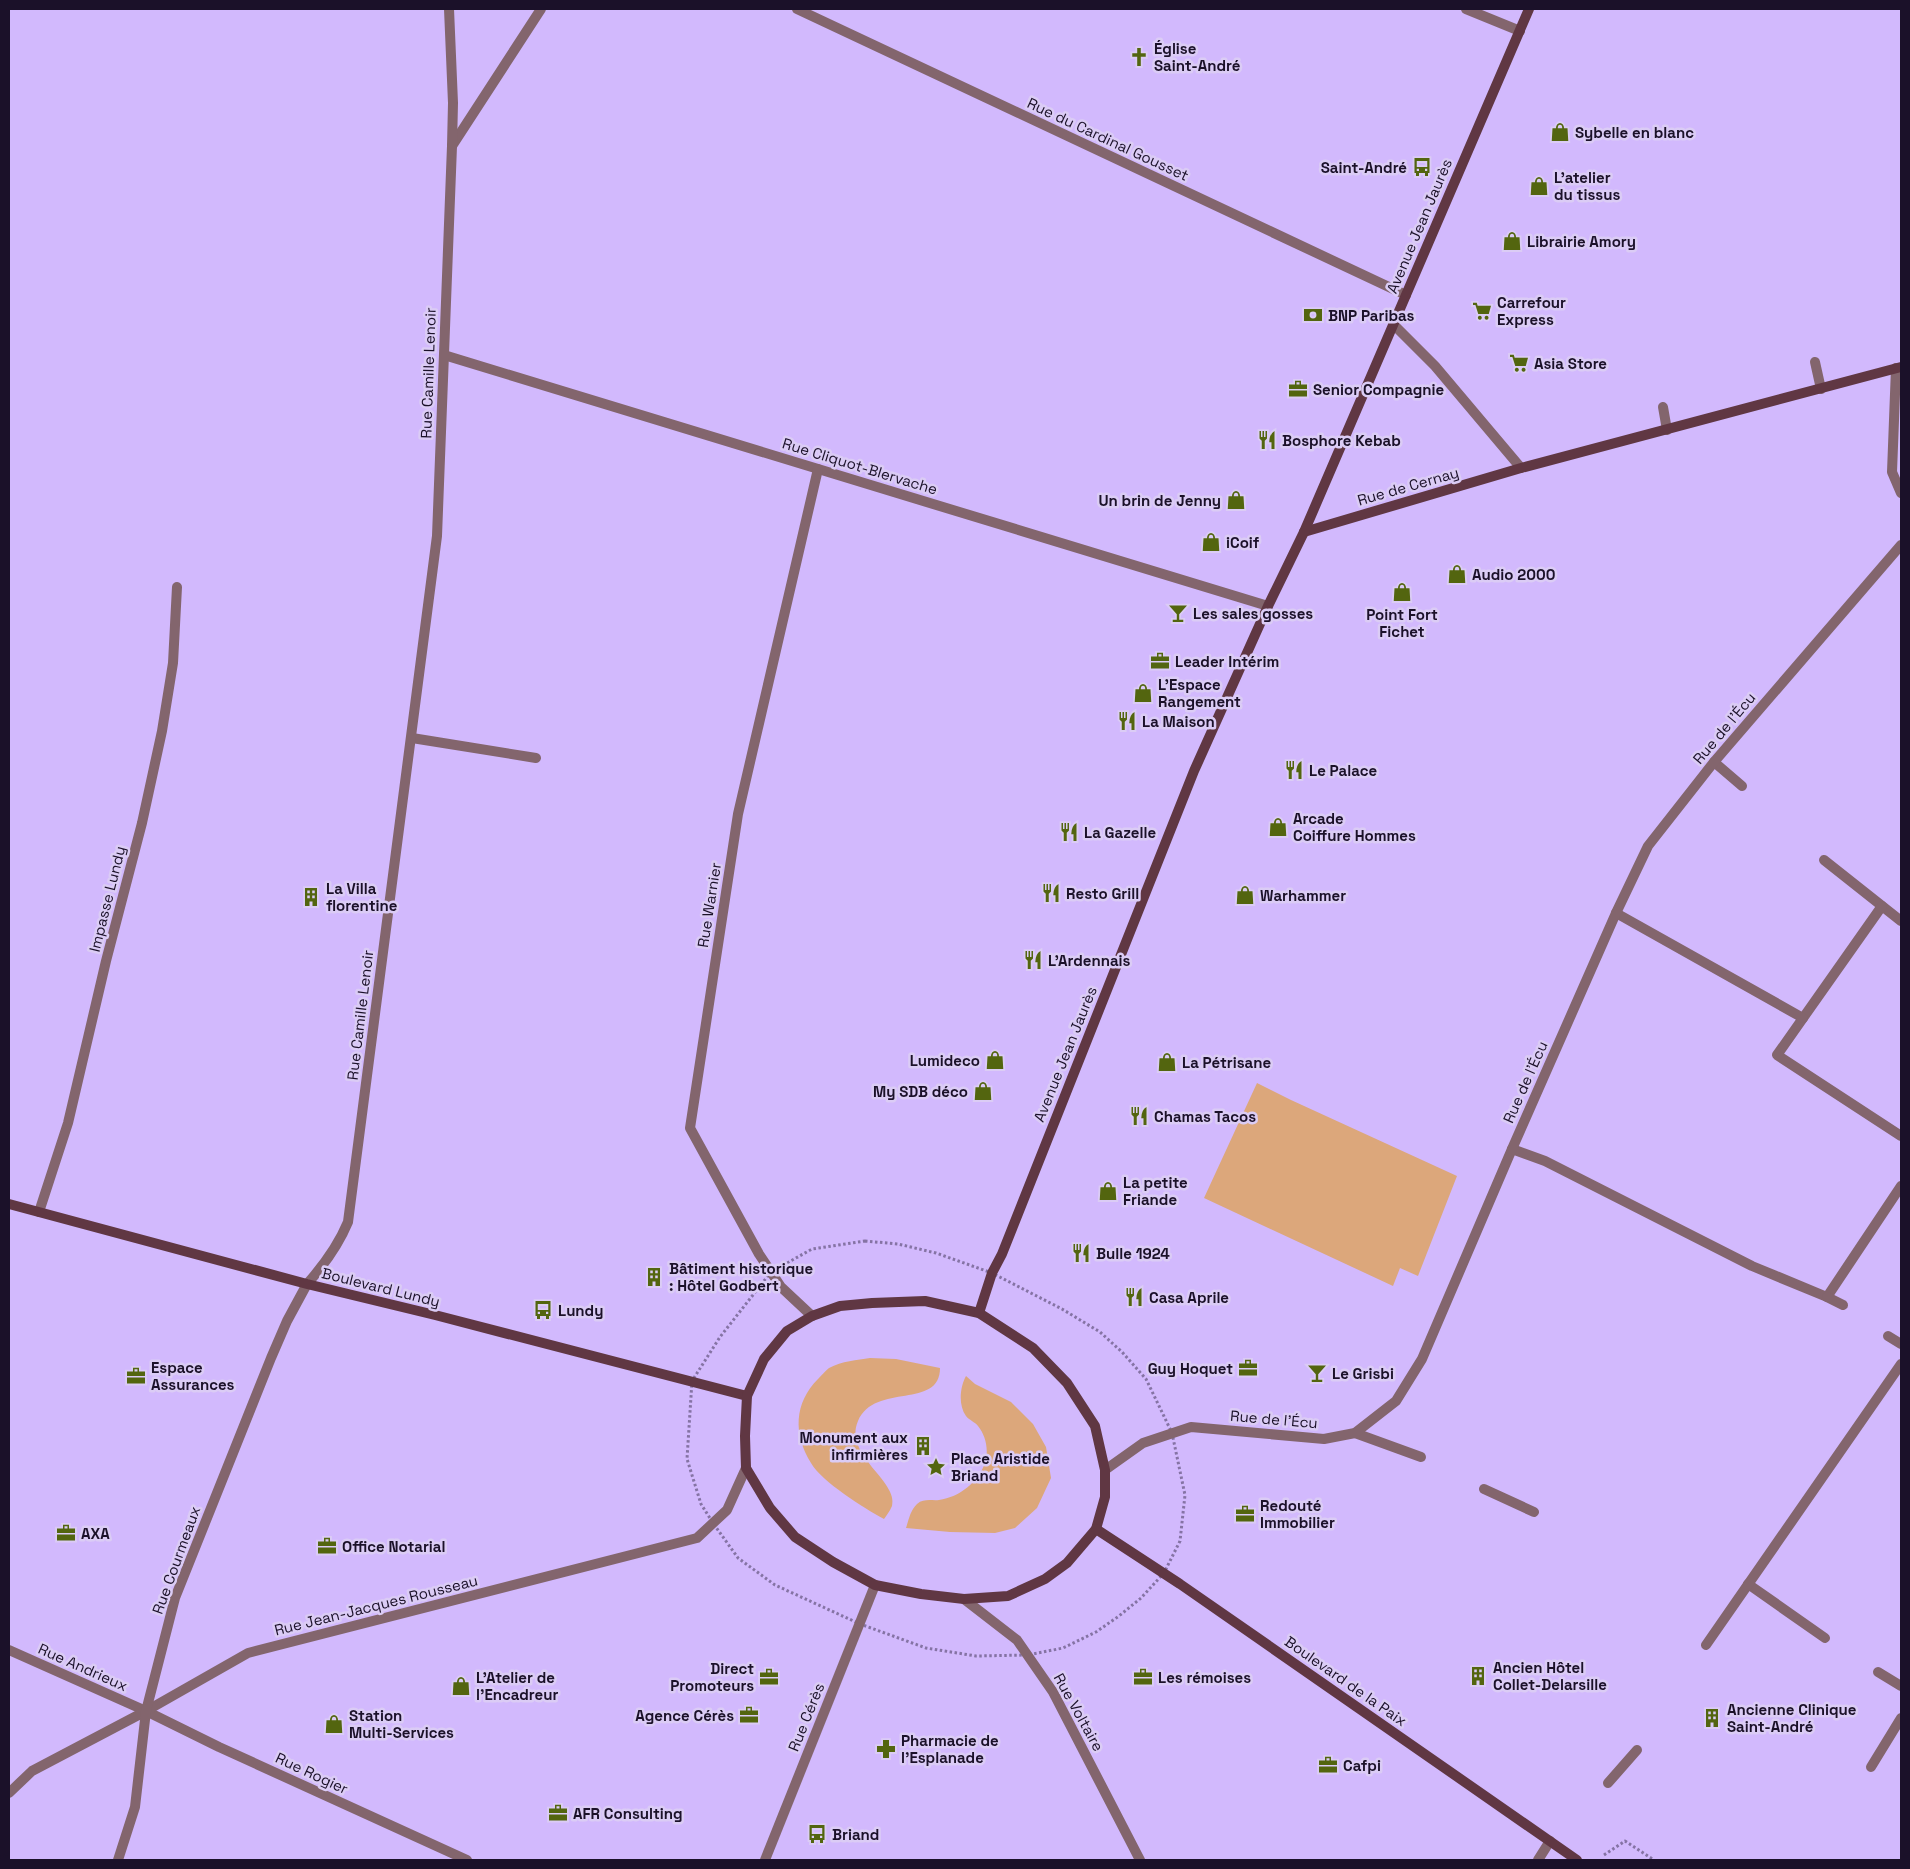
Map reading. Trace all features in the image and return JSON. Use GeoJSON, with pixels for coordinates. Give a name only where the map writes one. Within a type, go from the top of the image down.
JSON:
{"type":"FeatureCollection","features":[{"type":"Feature","properties":{"kind":"main road","name":"Avenue Jean Jaurès"},"geometry":{"type":"LineString","coordinates":[[979,1313],[992,1273],[1002,1254],[1194,771],[1268,606],[1304,532],[1529,9]]}},
{"type":"Feature","properties":{"kind":"main road","name":"Rue de Cernay"},"geometry":{"type":"LineString","coordinates":[[1304,532],[1521,468],[1899,368]]}},
{"type":"Feature","properties":{"kind":"main road","name":"Boulevard Lundy"},"geometry":{"type":"LineString","coordinates":[[9,1204],[307,1284],[472,1324],[747,1396]]}},
{"type":"Feature","properties":{"kind":"main road"},"geometry":{"type":"LineString","coordinates":[[925,1301],[979,1313],[1033,1348],[1068,1383],[1095,1426],[1105,1470],[1105,1497],[1096,1529],[1066,1562],[1045,1579],[1008,1596],[964,1599],[921,1594],[875,1585],[833,1562],[795,1537],[770,1508],[746,1468],[747,1396],[764,1359],[787,1331],[812,1316],[840,1306],[925,1301]]}},
{"type":"Feature","properties":{"kind":"main road","name":"Boulevard de la Paix"},"geometry":{"type":"LineString","coordinates":[[1096,1529],[1172,1578],[1577,1860]]}},
{"type":"Feature","properties":{"kind":"street","name":"Rue Camille Lenoir"},"geometry":{"type":"LineString","coordinates":[[307,1284],[340,1241],[348,1222],[437,536],[453,103],[449,9]]}},
{"type":"Feature","properties":{"kind":"street"},"geometry":{"type":"LineString","coordinates":[[452,146],[541,9]]}},
{"type":"Feature","properties":{"kind":"street","name":"Rue du Cardinal Gousset"},"geometry":{"type":"LineString","coordinates":[[797,9],[1406,295]]}},
{"type":"Feature","properties":{"kind":"street"},"geometry":{"type":"LineString","coordinates":[[1466,9],[1520,31]]}},
{"type":"Feature","properties":{"kind":"street"},"geometry":{"type":"LineString","coordinates":[[1393,324],[1435,366],[1521,468]]}},
{"type":"Feature","properties":{"kind":"street","name":"Rue Cliquot-Blervache"},"geometry":{"type":"LineString","coordinates":[[444,355],[1268,606]]}},
{"type":"Feature","properties":{"kind":"street"},"geometry":{"type":"LineString","coordinates":[[1815,362],[1821,389]]}},
{"type":"Feature","properties":{"kind":"street"},"geometry":{"type":"LineString","coordinates":[[1899,368],[1892,472],[1901,493]]}},
{"type":"Feature","properties":{"kind":"street"},"geometry":{"type":"LineString","coordinates":[[1663,407],[1667,430]]}},
{"type":"Feature","properties":{"kind":"street","name":"Rue Warnier"},"geometry":{"type":"LineString","coordinates":[[812,1316],[781,1287],[759,1254],[690,1128],[738,814],[818,469]]}},
{"type":"Feature","properties":{"kind":"street","name":"Rue de l'Écu"},"geometry":{"type":"LineString","coordinates":[[1105,1470],[1143,1443],[1191,1427],[1324,1439],[1355,1433],[1396,1401],[1422,1359],[1512,1149],[1616,913],[1648,846],[1714,762],[1901,545]]}},
{"type":"Feature","properties":{"kind":"street","name":"Impasse Lundy"},"geometry":{"type":"LineString","coordinates":[[39,1212],[68,1123],[146,804],[162,731],[173,663],[177,587]]}},
{"type":"Feature","properties":{"kind":"street"},"geometry":{"type":"LineString","coordinates":[[412,738],[536,758]]}},
{"type":"Feature","properties":{"kind":"street"},"geometry":{"type":"LineString","coordinates":[[1714,762],[1742,786]]}},
{"type":"Feature","properties":{"kind":"street"},"geometry":{"type":"LineString","coordinates":[[1824,860],[1901,921]]}},
{"type":"Feature","properties":{"kind":"street"},"geometry":{"type":"LineString","coordinates":[[1882,906],[1777,1055],[1901,1136]]}},
{"type":"Feature","properties":{"kind":"street"},"geometry":{"type":"LineString","coordinates":[[1616,913],[1803,1018]]}},
{"type":"Feature","properties":{"kind":"street"},"geometry":{"type":"LineString","coordinates":[[1512,1149],[1546,1161],[1752,1266],[1843,1305]]}},
{"type":"Feature","properties":{"kind":"street"},"geometry":{"type":"LineString","coordinates":[[1827,1297],[1901,1186]]}},
{"type":"Feature","properties":{"kind":"street","name":"Rue Courmeaux"},"geometry":{"type":"LineString","coordinates":[[118,1860],[135,1808],[146,1711],[175,1598],[271,1358],[287,1321],[307,1284]]}},
{"type":"Feature","properties":{"kind":"street"},"geometry":{"type":"LineString","coordinates":[[1888,1336],[1901,1344]]}},
{"type":"Feature","properties":{"kind":"street"},"geometry":{"type":"LineString","coordinates":[[1706,1645],[1901,1364]]}},
{"type":"Feature","properties":{"kind":"street"},"geometry":{"type":"LineString","coordinates":[[1355,1433],[1421,1457]]}},
{"type":"Feature","properties":{"kind":"street","name":"Rue Jean-Jacques Rousseau"},"geometry":{"type":"LineString","coordinates":[[9,1793],[32,1771],[146,1711],[248,1653],[697,1538],[727,1510],[746,1468]]}},
{"type":"Feature","properties":{"kind":"street"},"geometry":{"type":"LineString","coordinates":[[1484,1489],[1534,1512]]}},
{"type":"Feature","properties":{"kind":"street"},"geometry":{"type":"LineString","coordinates":[[1748,1584],[1825,1638]]}},
{"type":"Feature","properties":{"kind":"street","name":"Rue Cérès"},"geometry":{"type":"LineString","coordinates":[[765,1860],[875,1585]]}},
{"type":"Feature","properties":{"kind":"street","name":"Rue Voltaire"},"geometry":{"type":"LineString","coordinates":[[964,1599],[1017,1640],[1053,1692],[1140,1860]]}},
{"type":"Feature","properties":{"kind":"street","name":"Rue Andrieux"},"geometry":{"type":"LineString","coordinates":[[9,1650],[146,1711]]}},
{"type":"Feature","properties":{"kind":"street"},"geometry":{"type":"LineString","coordinates":[[1878,1672],[1901,1686]]}},
{"type":"Feature","properties":{"kind":"street","name":"Rue Rogier"},"geometry":{"type":"LineString","coordinates":[[146,1711],[219,1747],[468,1860]]}},
{"type":"Feature","properties":{"kind":"street"},"geometry":{"type":"LineString","coordinates":[[1871,1767],[1901,1718]]}},
{"type":"Feature","properties":{"kind":"street"},"geometry":{"type":"LineString","coordinates":[[1608,1783],[1637,1750]]}},
{"type":"Feature","properties":{"kind":"street"},"geometry":{"type":"LineString","coordinates":[[1538,1860],[1550,1841]]}},
{"type":"Feature","properties":{"kind":"path"},"geometry":{"type":"LineString","coordinates":[[1597,1860],[1625,1841],[1654,1860]]}},
{"type":"Feature","properties":{"kind":"shaded area"},"geometry":{"type":"Polygon","coordinates":[[[1257,1083],[1457,1176],[1418,1276],[1400,1268],[1393,1286],[1204,1198],[1257,1083]]]}},
{"type":"Feature","properties":{"kind":"shaded area"},"geometry":{"type":"Polygon","coordinates":[[[870,1358],[896,1359],[940,1368],[937,1381],[930,1389],[878,1402],[866,1409],[858,1421],[855,1433],[858,1445],[864,1456],[888,1487],[892,1497],[892,1506],[884,1519],[844,1494],[816,1470],[805,1452],[799,1430],[800,1408],[804,1398],[810,1388],[825,1372],[839,1364],[870,1358]]]}},
{"type":"Feature","properties":{"kind":"shaded area"},"geometry":{"type":"Polygon","coordinates":[[[966,1376],[975,1384],[1011,1402],[1033,1424],[1046,1447],[1051,1478],[1037,1508],[1015,1528],[995,1533],[950,1532],[906,1528],[911,1512],[917,1504],[925,1500],[947,1498],[961,1492],[978,1476],[985,1463],[987,1448],[983,1434],[977,1425],[963,1412],[961,1391],[966,1376]]]}},
{"type":"Feature","properties":{"kind":"place","name":"Église Saint-André"},"geometry":{"type":"Point","coordinates":[1139,57]}},
{"type":"Feature","properties":{"kind":"place","name":"Sybelle en blanc"},"geometry":{"type":"Point","coordinates":[1560,132]}},
{"type":"Feature","properties":{"kind":"place","name":"Saint-André"},"geometry":{"type":"Point","coordinates":[1422,167]}},
{"type":"Feature","properties":{"kind":"place","name":"L'atelier du tissus"},"geometry":{"type":"Point","coordinates":[1539,186]}},
{"type":"Feature","properties":{"kind":"place","name":"Librairie Amory"},"geometry":{"type":"Point","coordinates":[1512,241]}},
{"type":"Feature","properties":{"kind":"place","name":"Carrefour Express"},"geometry":{"type":"Point","coordinates":[1482,311]}},
{"type":"Feature","properties":{"kind":"place","name":"BNP Paribas"},"geometry":{"type":"Point","coordinates":[1313,315]}},
{"type":"Feature","properties":{"kind":"place","name":"Asia Store"},"geometry":{"type":"Point","coordinates":[1519,363]}},
{"type":"Feature","properties":{"kind":"place","name":"Senior Compagnie"},"geometry":{"type":"Point","coordinates":[1298,389]}},
{"type":"Feature","properties":{"kind":"place","name":"Bosphore Kebab"},"geometry":{"type":"Point","coordinates":[1267,440]}},
{"type":"Feature","properties":{"kind":"place","name":"Un brin de Jenny"},"geometry":{"type":"Point","coordinates":[1236,500]}},
{"type":"Feature","properties":{"kind":"place","name":"iCoif"},"geometry":{"type":"Point","coordinates":[1211,542]}},
{"type":"Feature","properties":{"kind":"place","name":"Audio 2000"},"geometry":{"type":"Point","coordinates":[1457,574]}},
{"type":"Feature","properties":{"kind":"place","name":"Point Fort Fichet"},"geometry":{"type":"Point","coordinates":[1402,592]}},
{"type":"Feature","properties":{"kind":"place","name":"Les sales gosses"},"geometry":{"type":"Point","coordinates":[1178,613]}},
{"type":"Feature","properties":{"kind":"place","name":"Leader Intérim"},"geometry":{"type":"Point","coordinates":[1160,661]}},
{"type":"Feature","properties":{"kind":"place","name":"L'Espace Rangement"},"geometry":{"type":"Point","coordinates":[1143,693]}},
{"type":"Feature","properties":{"kind":"place","name":"La Maison"},"geometry":{"type":"Point","coordinates":[1127,721]}},
{"type":"Feature","properties":{"kind":"place","name":"Le Palace"},"geometry":{"type":"Point","coordinates":[1294,770]}},
{"type":"Feature","properties":{"kind":"place","name":"Arcade Coiffure Hommes"},"geometry":{"type":"Point","coordinates":[1278,827]}},
{"type":"Feature","properties":{"kind":"place","name":"La Gazelle"},"geometry":{"type":"Point","coordinates":[1069,832]}},
{"type":"Feature","properties":{"kind":"place","name":"Resto Grill"},"geometry":{"type":"Point","coordinates":[1051,893]}},
{"type":"Feature","properties":{"kind":"place","name":"Warhammer"},"geometry":{"type":"Point","coordinates":[1245,895]}},
{"type":"Feature","properties":{"kind":"place","name":"La Villa florentine"},"geometry":{"type":"Point","coordinates":[311,897]}},
{"type":"Feature","properties":{"kind":"place","name":"L'Ardennais"},"geometry":{"type":"Point","coordinates":[1033,960]}},
{"type":"Feature","properties":{"kind":"place","name":"Lumideco"},"geometry":{"type":"Point","coordinates":[995,1060]}},
{"type":"Feature","properties":{"kind":"place","name":"La Pétrisane"},"geometry":{"type":"Point","coordinates":[1167,1062]}},
{"type":"Feature","properties":{"kind":"place","name":"My SDB déco"},"geometry":{"type":"Point","coordinates":[983,1091]}},
{"type":"Feature","properties":{"kind":"place","name":"Chamas Tacos"},"geometry":{"type":"Point","coordinates":[1139,1116]}},
{"type":"Feature","properties":{"kind":"place","name":"La petite Friande"},"geometry":{"type":"Point","coordinates":[1108,1191]}},
{"type":"Feature","properties":{"kind":"place","name":"Bulle 1924"},"geometry":{"type":"Point","coordinates":[1081,1253]}},
{"type":"Feature","properties":{"kind":"place","name":"Bâtiment historique : Hôtel Godbert"},"geometry":{"type":"Point","coordinates":[654,1277]}},
{"type":"Feature","properties":{"kind":"place","name":"Casa Aprile"},"geometry":{"type":"Point","coordinates":[1134,1297]}},
{"type":"Feature","properties":{"kind":"place","name":"Lundy"},"geometry":{"type":"Point","coordinates":[543,1310]}},
{"type":"Feature","properties":{"kind":"place","name":"Guy Hoquet"},"geometry":{"type":"Point","coordinates":[1248,1368]}},
{"type":"Feature","properties":{"kind":"place","name":"Le Grisbi"},"geometry":{"type":"Point","coordinates":[1317,1373]}},
{"type":"Feature","properties":{"kind":"place","name":"Espace Assurances"},"geometry":{"type":"Point","coordinates":[136,1376]}},
{"type":"Feature","properties":{"kind":"place","name":"Monument aux infirmières"},"geometry":{"type":"Point","coordinates":[923,1446]}},
{"type":"Feature","properties":{"kind":"place","name":"Place Aristide Briand"},"geometry":{"type":"Point","coordinates":[936,1467]}},
{"type":"Feature","properties":{"kind":"place","name":"Redouté Immobilier"},"geometry":{"type":"Point","coordinates":[1245,1514]}},
{"type":"Feature","properties":{"kind":"place","name":"AXA"},"geometry":{"type":"Point","coordinates":[66,1533]}},
{"type":"Feature","properties":{"kind":"place","name":"Office Notarial"},"geometry":{"type":"Point","coordinates":[327,1546]}},
{"type":"Feature","properties":{"kind":"place","name":"Ancien Hôtel Collet-Delarsille"},"geometry":{"type":"Point","coordinates":[1478,1676]}},
{"type":"Feature","properties":{"kind":"place","name":"Direct Promoteurs"},"geometry":{"type":"Point","coordinates":[769,1677]}},
{"type":"Feature","properties":{"kind":"place","name":"Les rémoises"},"geometry":{"type":"Point","coordinates":[1143,1677]}},
{"type":"Feature","properties":{"kind":"place","name":"L'Atelier de l'Encadreur"},"geometry":{"type":"Point","coordinates":[461,1686]}},
{"type":"Feature","properties":{"kind":"place","name":"Agence Cérès"},"geometry":{"type":"Point","coordinates":[749,1715]}},
{"type":"Feature","properties":{"kind":"place","name":"Ancienne Clinique Saint-André"},"geometry":{"type":"Point","coordinates":[1712,1718]}},
{"type":"Feature","properties":{"kind":"place","name":"Station Multi-Services"},"geometry":{"type":"Point","coordinates":[334,1724]}},
{"type":"Feature","properties":{"kind":"place","name":"Pharmacie de l’Esplanade"},"geometry":{"type":"Point","coordinates":[886,1749]}},
{"type":"Feature","properties":{"kind":"place","name":"Cafpi"},"geometry":{"type":"Point","coordinates":[1328,1765]}},
{"type":"Feature","properties":{"kind":"place","name":"AFR Consulting"},"geometry":{"type":"Point","coordinates":[558,1813]}},
{"type":"Feature","properties":{"kind":"place","name":"Briand"},"geometry":{"type":"Point","coordinates":[817,1834]}}]}
